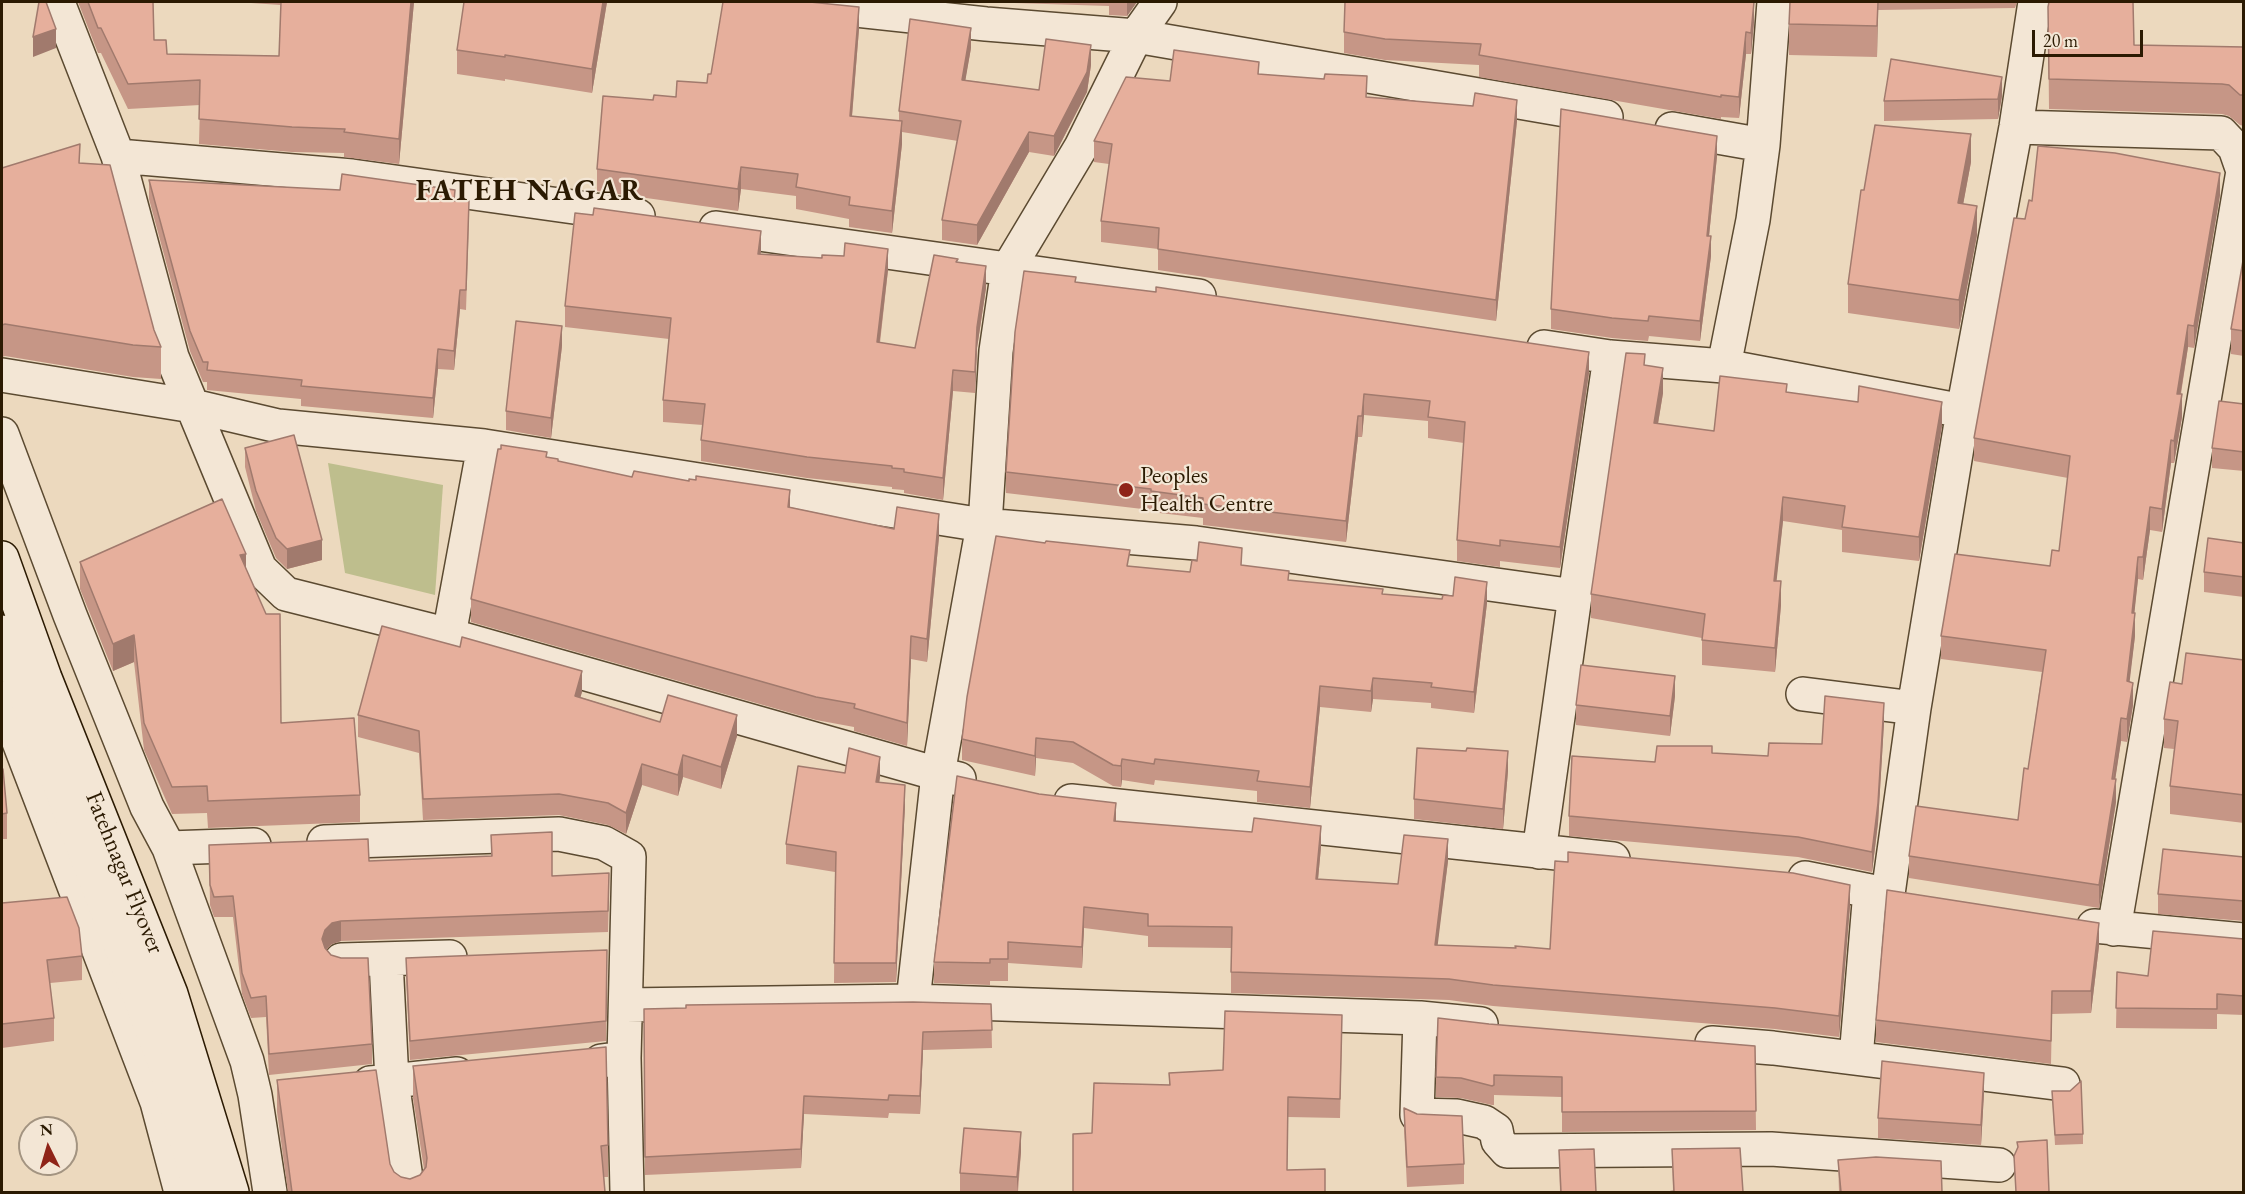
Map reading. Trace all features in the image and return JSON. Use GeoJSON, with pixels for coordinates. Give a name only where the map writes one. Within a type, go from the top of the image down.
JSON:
{"type":"FeatureCollection","features":[{"type":"Feature","properties":{"kind":"street"},"geometry":{"type":"LineString","coordinates":[[782,2],[986,24],[1136,36],[1763,145]]}},
{"type":"Feature","properties":{"kind":"street"},"geometry":{"type":"LineString","coordinates":[[913,1001],[938,774],[983,525],[996,351],[1008,269],[1081,147],[1136,36],[1160,2]]}},
{"type":"Feature","properties":{"kind":"street"},"geometry":{"type":"LineString","coordinates":[[1724,366],[1753,220],[1763,145],[1774,2]]}},
{"type":"Feature","properties":{"kind":"street"},"geometry":{"type":"LineString","coordinates":[[1856,1058],[1879,892],[1914,708],[1963,411],[2016,127],[2035,2]]}},
{"type":"Feature","properties":{"kind":"street"},"geometry":{"type":"LineString","coordinates":[[59,5],[118,156],[172,357],[260,569],[286,594],[449,635],[938,774],[984,784]]}},
{"type":"Feature","properties":{"kind":"street"},"geometry":{"type":"LineString","coordinates":[[2016,127],[2221,134],[2235,147],[2243,171],[2114,929]]}},
{"type":"Feature","properties":{"kind":"street"},"geometry":{"type":"LineString","coordinates":[[118,156],[352,176],[1231,300]]}},
{"type":"Feature","properties":{"kind":"street"},"geometry":{"type":"LineString","coordinates":[[1515,343],[1610,357],[1724,366],[1963,411]]}},
{"type":"Feature","properties":{"kind":"street"},"geometry":{"type":"LineString","coordinates":[[1539,852],[1610,357]]}},
{"type":"Feature","properties":{"kind":"street"},"geometry":{"type":"LineString","coordinates":[[2,375],[193,406],[278,426],[484,446],[983,525],[1196,543],[1575,596]]}},
{"type":"Feature","properties":{"kind":"street"},"geometry":{"type":"LineString","coordinates":[[2,434],[70,615],[139,786],[169,848],[247,1061],[255,1095],[270,1192]]}},
{"type":"Feature","properties":{"kind":"street"},"geometry":{"type":"LineString","coordinates":[[449,635],[484,446]]}},
{"type":"Feature","properties":{"kind":"street","name":"Fatehnagar Flyover"},"geometry":{"type":"LineString","coordinates":[[2,558],[45,678],[171,994],[232,1192]]}},
{"type":"Feature","properties":{"kind":"street","name":"Fatehnagar Flyover"},"geometry":{"type":"LineString","coordinates":[[2,632],[165,1064],[201,1192]]}},
{"type":"Feature","properties":{"kind":"street"},"geometry":{"type":"LineString","coordinates":[[1803,694],[1914,708]]}},
{"type":"Feature","properties":{"kind":"street"},"geometry":{"type":"LineString","coordinates":[[2,698],[157,1102],[181,1192]]}},
{"type":"Feature","properties":{"kind":"street"},"geometry":{"type":"LineString","coordinates":[[1041,797],[1644,862]]}},
{"type":"Feature","properties":{"kind":"street"},"geometry":{"type":"LineString","coordinates":[[169,848],[559,834],[604,843],[629,857],[624,1058],[627,1192]]}},
{"type":"Feature","properties":{"kind":"street"},"geometry":{"type":"LineString","coordinates":[[1773,874],[1796,876],[1922,899]]}},
{"type":"Feature","properties":{"kind":"street"},"geometry":{"type":"LineString","coordinates":[[2069,922],[2114,929],[2244,940]]}},
{"type":"Feature","properties":{"kind":"street"},"geometry":{"type":"LineString","coordinates":[[592,951],[627,950]]}},
{"type":"Feature","properties":{"kind":"street"},"geometry":{"type":"LineString","coordinates":[[341,960],[478,956]]}},
{"type":"Feature","properties":{"kind":"street"},"geometry":{"type":"LineString","coordinates":[[386,960],[392,1081],[408,1192]]}},
{"type":"Feature","properties":{"kind":"street"},"geometry":{"type":"LineString","coordinates":[[626,1005],[913,1001],[1420,1018],[1515,1027]]}},
{"type":"Feature","properties":{"kind":"street"},"geometry":{"type":"LineString","coordinates":[[1420,1018],[1418,1115],[1457,1116],[1484,1122],[1496,1130],[1498,1141],[1507,1151],[1770,1149],[1999,1165]]}},
{"type":"Feature","properties":{"kind":"street"},"geometry":{"type":"LineString","coordinates":[[1679,1041],[1773,1048],[2064,1084]]}},
{"type":"Feature","properties":{"kind":"street"},"geometry":{"type":"LineString","coordinates":[[566,1064],[624,1058]]}},
{"type":"Feature","properties":{"kind":"street"},"geometry":{"type":"LineString","coordinates":[[335,1087],[485,1072]]}},
{"type":"Feature","properties":{"kind":"street"},"geometry":{"type":"LineString","coordinates":[[255,1095],[290,1091]]}},
{"type":"Feature","properties":{"kind":"green space"},"geometry":{"type":"Polygon","coordinates":[[[328,463],[443,485],[435,595],[345,573],[328,463]]]}},
{"type":"Feature","properties":{"kind":"building"},"geometry":{"type":"Polygon","coordinates":[[[39,2],[46,2],[56,29],[33,37],[39,2]]]}},
{"type":"Feature","properties":{"kind":"building"},"geometry":{"type":"Polygon","coordinates":[[[88,2],[153,2],[154,40],[166,40],[167,54],[279,56],[281,2],[411,2],[399,139],[344,132],[345,129],[199,119],[200,80],[128,84],[101,28],[98,28],[88,2]]]}},
{"type":"Feature","properties":{"kind":"building"},"geometry":{"type":"Polygon","coordinates":[[[464,2],[603,2],[592,69],[457,50],[464,2]]]}},
{"type":"Feature","properties":{"kind":"building"},"geometry":{"type":"Polygon","coordinates":[[[723,2],[810,2],[859,7],[850,116],[902,121],[892,211],[849,205],[850,197],[796,187],[798,174],[741,167],[738,189],[597,169],[603,96],[653,100],[654,95],[676,97],[677,81],[707,83],[708,74],[711,74],[723,2]]]}},
{"type":"Feature","properties":{"kind":"building"},"geometry":{"type":"Polygon","coordinates":[[[1345,2],[1754,2],[1751,33],[1746,32],[1739,97],[1721,95],[1721,97],[1479,55],[1481,44],[1385,39],[1344,32],[1345,2]]]}},
{"type":"Feature","properties":{"kind":"building"},"geometry":{"type":"Polygon","coordinates":[[[1790,2],[1878,2],[1877,26],[1789,24],[1790,2]]]}},
{"type":"Feature","properties":{"kind":"building"},"geometry":{"type":"Polygon","coordinates":[[[2049,2],[2133,2],[2134,45],[2244,47],[2244,95],[2240,95],[2229,85],[2222,84],[2049,79],[2049,2]]]}},
{"type":"Feature","properties":{"kind":"building"},"geometry":{"type":"Polygon","coordinates":[[[910,19],[971,28],[962,80],[1039,90],[1046,39],[1091,45],[1087,72],[1054,136],[1029,132],[977,225],[942,220],[961,121],[899,111],[910,19]]]}},
{"type":"Feature","properties":{"kind":"building"},"geometry":{"type":"Polygon","coordinates":[[[1174,50],[1259,62],[1258,74],[1324,79],[1325,74],[1367,76],[1366,97],[1473,106],[1475,93],[1517,100],[1496,300],[1158,249],[1159,228],[1101,221],[1112,144],[1094,141],[1126,77],[1170,81],[1174,50]]]}},
{"type":"Feature","properties":{"kind":"building"},"geometry":{"type":"Polygon","coordinates":[[[1891,59],[2002,77],[1998,99],[1884,101],[1891,59]]]}},
{"type":"Feature","properties":{"kind":"building"},"geometry":{"type":"Polygon","coordinates":[[[1561,109],[1717,136],[1707,236],[1711,236],[1700,321],[1649,316],[1648,321],[1551,309],[1561,109]]]}},
{"type":"Feature","properties":{"kind":"building"},"geometry":{"type":"Polygon","coordinates":[[[1875,125],[1971,134],[1958,203],[1977,206],[1959,300],[1848,284],[1861,190],[1864,190],[1875,125]]]}},
{"type":"Feature","properties":{"kind":"building"},"geometry":{"type":"Polygon","coordinates":[[[80,144],[79,163],[110,165],[154,330],[161,347],[133,345],[2,325],[2,168],[80,144]]]}},
{"type":"Feature","properties":{"kind":"building"},"geometry":{"type":"Polygon","coordinates":[[[2038,146],[2115,153],[2220,173],[2194,326],[2188,325],[2177,394],[2182,394],[2174,441],[2171,440],[2162,509],[2150,507],[2143,557],[2138,557],[2132,613],[2135,613],[2127,681],[2133,683],[2127,719],[2121,718],[2112,779],[2116,779],[2099,885],[1909,856],[1916,806],[2018,820],[2024,768],[2028,769],[2046,650],[1941,636],[1955,554],[2050,566],[2052,550],[2059,551],[2070,456],[1974,438],[2014,218],[2025,219],[2029,200],[2032,201],[2038,146]]]}},
{"type":"Feature","properties":{"kind":"building"},"geometry":{"type":"Polygon","coordinates":[[[342,174],[455,190],[454,201],[469,201],[466,290],[460,290],[454,351],[438,349],[433,398],[301,386],[302,380],[207,370],[208,362],[203,362],[190,331],[149,180],[340,190],[342,174]]]}},
{"type":"Feature","properties":{"kind":"building"},"geometry":{"type":"Polygon","coordinates":[[[594,208],[761,231],[758,254],[822,258],[822,255],[844,256],[845,243],[888,249],[877,342],[915,348],[934,255],[958,259],[956,262],[986,266],[977,327],[975,372],[953,370],[943,478],[904,472],[904,469],[892,468],[892,466],[807,457],[701,440],[705,404],[663,400],[671,318],[565,306],[575,213],[593,215],[594,208]]]}},
{"type":"Feature","properties":{"kind":"building"},"geometry":{"type":"Polygon","coordinates":[[[2244,255],[2244,331],[2231,329],[2244,255]]]}},
{"type":"Feature","properties":{"kind":"building"},"geometry":{"type":"Polygon","coordinates":[[[1024,271],[1076,277],[1075,282],[1156,292],[1156,287],[1589,352],[1560,547],[1500,540],[1500,546],[1457,540],[1465,422],[1428,417],[1430,401],[1364,394],[1362,416],[1358,416],[1346,521],[1203,504],[1203,498],[1151,491],[1151,489],[1006,472],[1015,332],[1024,271]]]}},
{"type":"Feature","properties":{"kind":"building"},"geometry":{"type":"Polygon","coordinates":[[[516,321],[562,326],[551,418],[506,411],[516,321]]]}},
{"type":"Feature","properties":{"kind":"building"},"geometry":{"type":"Polygon","coordinates":[[[1626,353],[1645,354],[1644,365],[1663,368],[1654,423],[1714,431],[1720,376],[1787,384],[1786,392],[1858,402],[1859,386],[1942,402],[1919,537],[1842,527],[1845,506],[1783,497],[1774,581],[1781,581],[1775,648],[1702,640],[1705,614],[1591,594],[1626,353]]]}},
{"type":"Feature","properties":{"kind":"building"},"geometry":{"type":"Polygon","coordinates":[[[2219,401],[2244,404],[2244,452],[2212,448],[2219,401]]]}},
{"type":"Feature","properties":{"kind":"building"},"geometry":{"type":"Polygon","coordinates":[[[294,435],[322,540],[287,549],[276,538],[256,491],[245,448],[294,435]]]}},
{"type":"Feature","properties":{"kind":"building"},"geometry":{"type":"Polygon","coordinates":[[[501,445],[547,452],[546,457],[558,459],[558,461],[632,477],[634,471],[689,481],[689,479],[696,480],[696,476],[790,490],[788,507],[894,529],[897,507],[939,514],[927,639],[911,636],[907,723],[854,708],[855,704],[816,697],[471,599],[498,449],[501,449],[501,445]]]}},
{"type":"Feature","properties":{"kind":"building"},"geometry":{"type":"Polygon","coordinates":[[[222,499],[246,554],[240,555],[266,614],[280,614],[281,723],[354,718],[360,795],[208,801],[207,786],[172,787],[144,723],[134,635],[113,644],[80,562],[222,499]]]}},
{"type":"Feature","properties":{"kind":"building"},"geometry":{"type":"Polygon","coordinates":[[[996,536],[1045,543],[1046,541],[1130,550],[1127,566],[1190,572],[1192,560],[1197,561],[1199,542],[1242,548],[1241,565],[1289,571],[1288,580],[1383,589],[1382,594],[1442,599],[1443,595],[1453,596],[1455,577],[1487,582],[1474,692],[1431,687],[1432,683],[1373,678],[1371,691],[1320,686],[1310,787],[1257,781],[1259,771],[1155,759],[1154,764],[1122,759],[1121,766],[1113,765],[1073,742],[1036,738],[1035,756],[962,739],[967,697],[996,536]]]}},
{"type":"Feature","properties":{"kind":"building"},"geometry":{"type":"Polygon","coordinates":[[[2208,538],[2244,543],[2244,577],[2204,572],[2208,538]]]}},
{"type":"Feature","properties":{"kind":"building"},"geometry":{"type":"Polygon","coordinates":[[[382,626],[460,647],[462,637],[582,671],[575,696],[660,722],[668,695],[737,715],[721,767],[683,755],[678,775],[642,764],[626,813],[608,803],[559,794],[423,799],[419,731],[358,715],[382,626]]]}},
{"type":"Feature","properties":{"kind":"building"},"geometry":{"type":"Polygon","coordinates":[[[2186,653],[2244,660],[2244,795],[2170,786],[2178,721],[2164,719],[2170,682],[2182,684],[2186,653]]]}},
{"type":"Feature","properties":{"kind":"building"},"geometry":{"type":"Polygon","coordinates":[[[1581,665],[1675,676],[1670,716],[1576,705],[1581,665]]]}},
{"type":"Feature","properties":{"kind":"building"},"geometry":{"type":"Polygon","coordinates":[[[1825,696],[1884,703],[1878,803],[1872,852],[1798,837],[1569,816],[1572,756],[1655,762],[1657,746],[1712,746],[1712,753],[1768,756],[1769,743],[1822,744],[1825,696]]]}},
{"type":"Feature","properties":{"kind":"building"},"geometry":{"type":"Polygon","coordinates":[[[849,748],[880,757],[876,782],[905,785],[896,963],[834,963],[836,852],[786,844],[798,766],[845,773],[849,748]]]}},
{"type":"Feature","properties":{"kind":"building"},"geometry":{"type":"Polygon","coordinates":[[[1417,748],[1508,751],[1503,809],[1414,799],[1417,748]]]}},
{"type":"Feature","properties":{"kind":"building"},"geometry":{"type":"Polygon","coordinates":[[[2,769],[7,813],[2,814],[2,769]]]}},
{"type":"Feature","properties":{"kind":"building"},"geometry":{"type":"Polygon","coordinates":[[[957,776],[1039,794],[1116,803],[1114,821],[1252,832],[1254,818],[1321,826],[1316,879],[1398,884],[1404,835],[1448,839],[1435,945],[1550,949],[1555,861],[1568,862],[1568,852],[1793,873],[1850,885],[1839,1016],[1775,1008],[1493,985],[1449,979],[1231,972],[1232,927],[1148,926],[1148,914],[1084,907],[1082,947],[1008,942],[1008,959],[990,959],[990,963],[934,962],[957,776]]]}},
{"type":"Feature","properties":{"kind":"building"},"geometry":{"type":"Polygon","coordinates":[[[552,832],[552,876],[609,873],[608,911],[332,923],[325,930],[322,939],[331,955],[341,958],[368,958],[372,1044],[269,1054],[266,996],[251,998],[242,973],[233,896],[214,897],[210,885],[209,845],[368,839],[369,861],[492,856],[491,835],[552,832]]]}},
{"type":"Feature","properties":{"kind":"building"},"geometry":{"type":"Polygon","coordinates":[[[2163,849],[2244,857],[2244,901],[2158,894],[2163,849]]]}},
{"type":"Feature","properties":{"kind":"building"},"geometry":{"type":"Polygon","coordinates":[[[1887,890],[2099,923],[2091,991],[2052,991],[2051,1041],[1876,1020],[1887,890]]]}},
{"type":"Feature","properties":{"kind":"building"},"geometry":{"type":"Polygon","coordinates":[[[67,897],[79,928],[82,956],[47,960],[54,1018],[2,1024],[2,903],[67,897]]]}},
{"type":"Feature","properties":{"kind":"building"},"geometry":{"type":"Polygon","coordinates":[[[2153,931],[2244,939],[2244,996],[2217,994],[2217,1009],[2116,1008],[2117,972],[2148,976],[2153,931]]]}},
{"type":"Feature","properties":{"kind":"building"},"geometry":{"type":"Polygon","coordinates":[[[607,950],[606,1021],[410,1041],[406,958],[607,950]]]}},
{"type":"Feature","properties":{"kind":"building"},"geometry":{"type":"Polygon","coordinates":[[[913,1002],[991,1004],[992,1030],[923,1032],[920,1096],[889,1095],[888,1100],[804,1096],[801,1149],[645,1157],[644,1009],[686,1008],[686,1005],[913,1002]]]}},
{"type":"Feature","properties":{"kind":"building"},"geometry":{"type":"Polygon","coordinates":[[[1225,1011],[1342,1015],[1340,1099],[1288,1097],[1287,1170],[1325,1169],[1325,1192],[1073,1192],[1073,1134],[1092,1133],[1094,1083],[1170,1085],[1169,1073],[1223,1070],[1225,1011]]]}},
{"type":"Feature","properties":{"kind":"building"},"geometry":{"type":"Polygon","coordinates":[[[1438,1018],[1755,1046],[1756,1111],[1562,1112],[1562,1077],[1494,1075],[1492,1086],[1461,1078],[1436,1077],[1438,1018]]]}},
{"type":"Feature","properties":{"kind":"building"},"geometry":{"type":"Polygon","coordinates":[[[606,1047],[608,1145],[601,1146],[605,1192],[292,1192],[277,1080],[376,1070],[390,1164],[394,1172],[410,1179],[420,1175],[426,1167],[427,1158],[413,1066],[606,1047]]]}},
{"type":"Feature","properties":{"kind":"building"},"geometry":{"type":"Polygon","coordinates":[[[1882,1061],[1984,1073],[1981,1125],[1878,1118],[1882,1061]]]}},
{"type":"Feature","properties":{"kind":"building"},"geometry":{"type":"Polygon","coordinates":[[[2081,1081],[2083,1134],[2055,1135],[2052,1091],[2070,1091],[2081,1081]]]}},
{"type":"Feature","properties":{"kind":"building"},"geometry":{"type":"Polygon","coordinates":[[[1404,1108],[1417,1114],[1462,1116],[1464,1164],[1407,1167],[1404,1108]]]}},
{"type":"Feature","properties":{"kind":"building"},"geometry":{"type":"Polygon","coordinates":[[[964,1128],[1021,1132],[1017,1177],[960,1173],[964,1128]]]}},
{"type":"Feature","properties":{"kind":"building"},"geometry":{"type":"Polygon","coordinates":[[[2047,1140],[2049,1192],[2016,1192],[2014,1156],[2018,1147],[2017,1142],[2047,1140]]]}},
{"type":"Feature","properties":{"kind":"building"},"geometry":{"type":"Polygon","coordinates":[[[1740,1148],[1743,1192],[1668,1192],[1674,1191],[1672,1149],[1740,1148]]]}},
{"type":"Feature","properties":{"kind":"building"},"geometry":{"type":"Polygon","coordinates":[[[1594,1149],[1596,1192],[1561,1192],[1559,1150],[1594,1149]]]}},
{"type":"Feature","properties":{"kind":"building"},"geometry":{"type":"Polygon","coordinates":[[[1876,1157],[1941,1161],[1942,1192],[1841,1192],[1838,1160],[1876,1157]]]}},
{"type":"Feature","properties":{"kind":"place","name":"Peoples Health Centre"},"geometry":{"type":"Point","coordinates":[1126,490]}},
{"type":"Feature","properties":{"kind":"district","name":"FATEH NAGAR"},"geometry":{"type":"Point","coordinates":[530,192]}}]}
